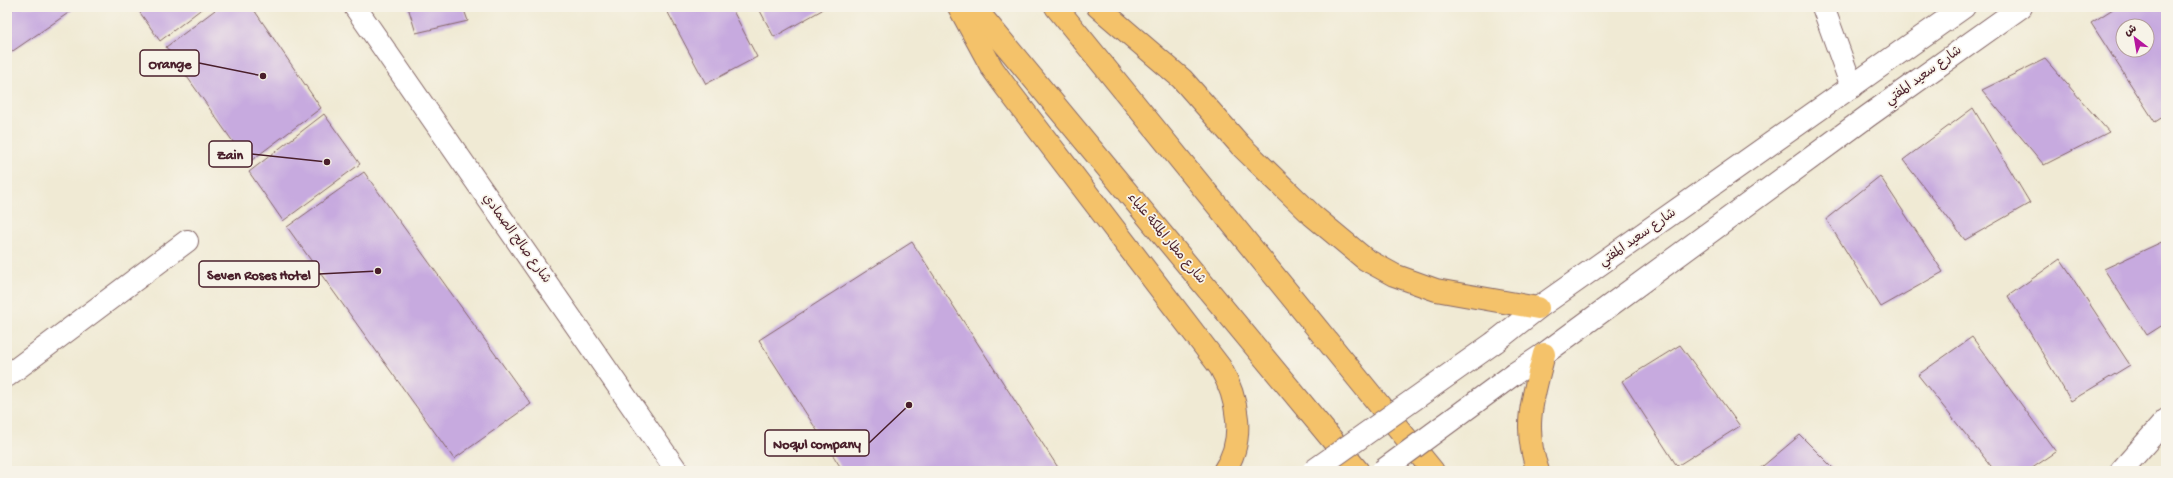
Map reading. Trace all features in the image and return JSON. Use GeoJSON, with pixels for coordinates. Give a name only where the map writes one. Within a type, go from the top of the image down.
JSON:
{"type":"FeatureCollection","features":[{"type":"Feature","properties":{"kind":"highway"},"geometry":{"type":"LineString","coordinates":[[959,7],[992,68],[1220,367],[1229,382],[1235,398],[1238,418],[1235,442],[1228,465],[1224,471]]}},
{"type":"Feature","properties":{"kind":"highway","name":"شارع مطار الملكة علياء"},"geometry":{"type":"LineString","coordinates":[[974,7],[1358,471]]}},
{"type":"Feature","properties":{"kind":"highway"},"geometry":{"type":"LineString","coordinates":[[1056,7],[1433,471]]}},
{"type":"Feature","properties":{"kind":"highway"},"geometry":{"type":"LineString","coordinates":[[1098,7],[1182,80],[1241,146],[1312,215],[1365,258],[1394,275],[1436,290],[1538,308]]}},
{"type":"Feature","properties":{"kind":"highway"},"geometry":{"type":"LineString","coordinates":[[1538,471],[1533,456],[1529,432],[1532,402],[1544,354]]}},
{"type":"Feature","properties":{"kind":"street","name":"شارع صالح الصمادي"},"geometry":{"type":"LineString","coordinates":[[355,7],[454,151],[546,280],[677,471]]}},
{"type":"Feature","properties":{"kind":"street"},"geometry":{"type":"LineString","coordinates":[[1823,7],[1852,87]]}},
{"type":"Feature","properties":{"kind":"street","name":"شارع سعيد المفتي"},"geometry":{"type":"LineString","coordinates":[[1313,471],[1495,342],[1538,308],[1964,7]]}},
{"type":"Feature","properties":{"kind":"street","name":"شارع سعيد المفتي"},"geometry":{"type":"LineString","coordinates":[[1382,471],[1868,116],[2020,7]]}},
{"type":"Feature","properties":{"kind":"street"},"geometry":{"type":"LineString","coordinates":[[7,376],[187,241]]}},
{"type":"Feature","properties":{"kind":"street"},"geometry":{"type":"LineString","coordinates":[[2121,471],[2166,420]]}},
{"type":"Feature","properties":{"kind":"building"},"geometry":{"type":"Polygon","coordinates":[[[16,7],[77,7],[7,55],[7,13],[16,7]]]}},
{"type":"Feature","properties":{"kind":"building"},"geometry":{"type":"Polygon","coordinates":[[[136,7],[204,7],[160,41],[136,7]]]}},
{"type":"Feature","properties":{"kind":"building"},"geometry":{"type":"Polygon","coordinates":[[[219,7],[252,7],[321,108],[248,163],[166,47],[219,7]]]}},
{"type":"Feature","properties":{"kind":"building"},"geometry":{"type":"Polygon","coordinates":[[[408,7],[463,7],[468,21],[416,33],[408,7]]]}},
{"type":"Feature","properties":{"kind":"building"},"geometry":{"type":"Polygon","coordinates":[[[665,7],[731,7],[757,57],[706,84],[665,7]]]}},
{"type":"Feature","properties":{"kind":"building"},"geometry":{"type":"Polygon","coordinates":[[[758,7],[821,7],[822,10],[774,37],[758,7]]]}},
{"type":"Feature","properties":{"kind":"building"},"geometry":{"type":"Polygon","coordinates":[[[2116,7],[2166,7],[2166,115],[2155,122],[2091,23],[2116,7]]]}},
{"type":"Feature","properties":{"kind":"building"},"geometry":{"type":"Polygon","coordinates":[[[2045,59],[2109,132],[2044,165],[1982,90],[2045,59]]]}},
{"type":"Feature","properties":{"kind":"building"},"geometry":{"type":"Polygon","coordinates":[[[1973,108],[2030,203],[1965,240],[1903,160],[1973,108]]]}},
{"type":"Feature","properties":{"kind":"building"},"geometry":{"type":"Polygon","coordinates":[[[324,114],[360,164],[283,221],[249,172],[324,114]]]}},
{"type":"Feature","properties":{"kind":"building"},"geometry":{"type":"Polygon","coordinates":[[[364,172],[531,404],[454,459],[287,227],[364,172]]]}},
{"type":"Feature","properties":{"kind":"building"},"geometry":{"type":"Polygon","coordinates":[[[1880,176],[1943,272],[1881,307],[1826,219],[1880,176]]]}},
{"type":"Feature","properties":{"kind":"building"},"geometry":{"type":"Polygon","coordinates":[[[2166,240],[2166,323],[2147,335],[2104,269],[2166,240]]]}},
{"type":"Feature","properties":{"kind":"building"},"geometry":{"type":"Polygon","coordinates":[[[912,242],[1059,469],[1056,471],[843,471],[759,340],[912,242]]]}},
{"type":"Feature","properties":{"kind":"building"},"geometry":{"type":"Polygon","coordinates":[[[2060,259],[2130,365],[2071,401],[2008,296],[2060,259]]]}},
{"type":"Feature","properties":{"kind":"building"},"geometry":{"type":"Polygon","coordinates":[[[1972,337],[2056,452],[2028,471],[1995,471],[1918,375],[1972,337]]]}},
{"type":"Feature","properties":{"kind":"building"},"geometry":{"type":"Polygon","coordinates":[[[1680,345],[1740,426],[1677,466],[1622,381],[1680,345]]]}},
{"type":"Feature","properties":{"kind":"building"},"geometry":{"type":"Polygon","coordinates":[[[1800,435],[1836,471],[1757,471],[1800,435]]]}},
{"type":"Feature","properties":{"kind":"place","name":"Orange"},"geometry":{"type":"Point","coordinates":[263,76]}},
{"type":"Feature","properties":{"kind":"place","name":"Zain"},"geometry":{"type":"Point","coordinates":[327,162]}},
{"type":"Feature","properties":{"kind":"place","name":"Seven Roses Hotel"},"geometry":{"type":"Point","coordinates":[378,271]}},
{"type":"Feature","properties":{"kind":"place","name":"Noqul company"},"geometry":{"type":"Point","coordinates":[909,405]}}]}
